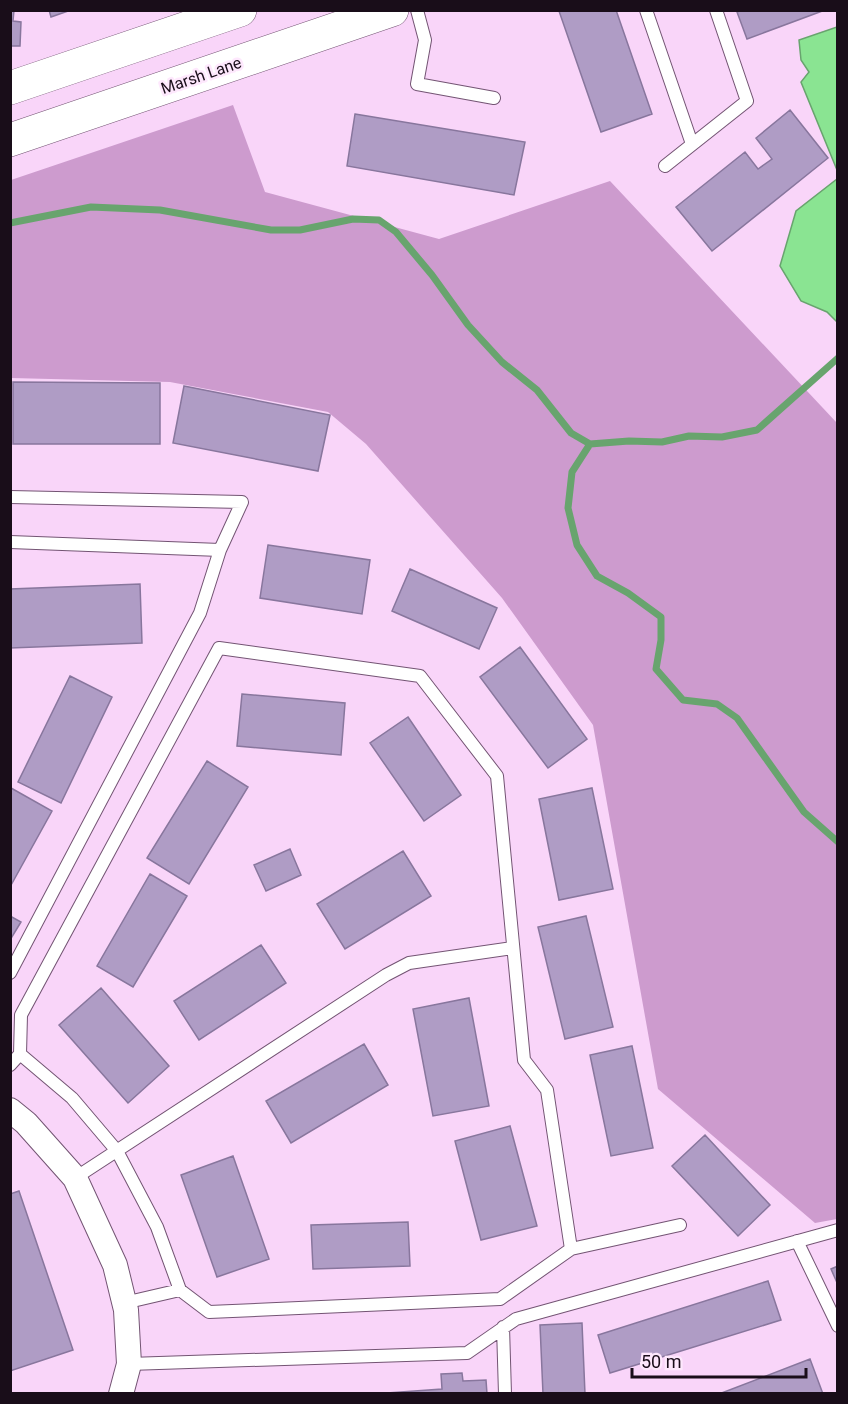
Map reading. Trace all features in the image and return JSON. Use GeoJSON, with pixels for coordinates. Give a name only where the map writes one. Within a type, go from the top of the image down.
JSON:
{"type":"FeatureCollection","features":[{"type":"Feature","properties":{"kind":"main road"},"geometry":{"type":"LineString","coordinates":[[10,88],[240,10]]}},
{"type":"Feature","properties":{"kind":"main road","name":"Marsh Lane"},"geometry":{"type":"LineString","coordinates":[[10,140],[392,10]]}},
{"type":"Feature","properties":{"kind":"street"},"geometry":{"type":"LineString","coordinates":[[10,1110],[26,1123],[75,1178],[115,1265],[124,1303],[129,1364],[121,1394]]}},
{"type":"Feature","properties":{"kind":"lane"},"geometry":{"type":"LineString","coordinates":[[417,10],[426,40],[417,84],[494,98]]}},
{"type":"Feature","properties":{"kind":"lane"},"geometry":{"type":"LineString","coordinates":[[646,10],[692,144]]}},
{"type":"Feature","properties":{"kind":"lane"},"geometry":{"type":"LineString","coordinates":[[665,166],[747,101],[716,10]]}},
{"type":"Feature","properties":{"kind":"lane"},"geometry":{"type":"LineString","coordinates":[[10,497],[242,502],[220,550],[200,613],[10,973]]}},
{"type":"Feature","properties":{"kind":"lane"},"geometry":{"type":"LineString","coordinates":[[10,542],[220,550]]}},
{"type":"Feature","properties":{"kind":"lane"},"geometry":{"type":"LineString","coordinates":[[10,1065],[20,1054],[21,1015],[219,648],[420,676],[497,776],[524,1060],[547,1090],[571,1250]]}},
{"type":"Feature","properties":{"kind":"lane"},"geometry":{"type":"LineString","coordinates":[[75,1178],[386,975],[409,963],[513,948]]}},
{"type":"Feature","properties":{"kind":"lane"},"geometry":{"type":"LineString","coordinates":[[20,1054],[72,1098],[117,1151],[156,1227],[180,1290],[209,1312],[500,1299],[571,1250],[680,1225]]}},
{"type":"Feature","properties":{"kind":"lane"},"geometry":{"type":"LineString","coordinates":[[129,1364],[467,1353],[516,1318],[837,1230]]}},
{"type":"Feature","properties":{"kind":"lane"},"geometry":{"type":"LineString","coordinates":[[797,1241],[837,1326]]}},
{"type":"Feature","properties":{"kind":"lane"},"geometry":{"type":"LineString","coordinates":[[124,1303],[180,1290]]}},
{"type":"Feature","properties":{"kind":"lane"},"geometry":{"type":"LineString","coordinates":[[503,1327],[505,1394]]}},
{"type":"Feature","properties":{"kind":"shaded area"},"geometry":{"type":"Polygon","coordinates":[[[838,27],[837,170],[801,82],[809,72],[801,60],[799,40],[838,27]]]}},
{"type":"Feature","properties":{"kind":"shaded area"},"geometry":{"type":"Polygon","coordinates":[[[233,105],[265,192],[439,239],[610,181],[837,423],[837,1219],[815,1223],[658,1089],[593,725],[502,598],[366,444],[328,412],[170,382],[11,378],[11,180],[233,105]]]}},
{"type":"Feature","properties":{"kind":"shaded area"},"geometry":{"type":"Polygon","coordinates":[[[837,179],[837,322],[827,312],[801,301],[780,266],[796,211],[837,179]]]}},
{"type":"Feature","properties":{"kind":"building"},"geometry":{"type":"Polygon","coordinates":[[[10,10],[14,10],[13,21],[21,22],[20,46],[10,46],[10,10]]]}},
{"type":"Feature","properties":{"kind":"building"},"geometry":{"type":"Polygon","coordinates":[[[49,10],[71,10],[51,17],[49,10]]]}},
{"type":"Feature","properties":{"kind":"building"},"geometry":{"type":"Polygon","coordinates":[[[616,10],[652,114],[601,132],[559,11],[616,10]]]}},
{"type":"Feature","properties":{"kind":"building"},"geometry":{"type":"Polygon","coordinates":[[[742,10],[825,10],[747,39],[737,12],[742,10]]]}},
{"type":"Feature","properties":{"kind":"building"},"geometry":{"type":"Polygon","coordinates":[[[790,110],[828,158],[712,251],[676,207],[745,152],[758,169],[772,159],[756,138],[790,110]]]}},
{"type":"Feature","properties":{"kind":"building"},"geometry":{"type":"Polygon","coordinates":[[[355,114],[525,142],[514,195],[347,166],[355,114]]]}},
{"type":"Feature","properties":{"kind":"building"},"geometry":{"type":"Polygon","coordinates":[[[13,382],[160,383],[160,444],[13,444],[13,382]]]}},
{"type":"Feature","properties":{"kind":"building"},"geometry":{"type":"Polygon","coordinates":[[[184,386],[330,415],[318,471],[173,443],[184,386]]]}},
{"type":"Feature","properties":{"kind":"building"},"geometry":{"type":"Polygon","coordinates":[[[268,545],[370,560],[362,614],[260,598],[268,545]]]}},
{"type":"Feature","properties":{"kind":"building"},"geometry":{"type":"Polygon","coordinates":[[[410,569],[497,608],[479,649],[392,611],[410,569]]]}},
{"type":"Feature","properties":{"kind":"building"},"geometry":{"type":"Polygon","coordinates":[[[140,584],[142,643],[10,648],[10,589],[140,584]]]}},
{"type":"Feature","properties":{"kind":"building"},"geometry":{"type":"Polygon","coordinates":[[[520,647],[587,739],[548,768],[480,677],[520,647]]]}},
{"type":"Feature","properties":{"kind":"building"},"geometry":{"type":"Polygon","coordinates":[[[70,676],[112,697],[61,803],[18,782],[70,676]]]}},
{"type":"Feature","properties":{"kind":"building"},"geometry":{"type":"Polygon","coordinates":[[[242,694],[345,703],[341,755],[237,746],[242,694]]]}},
{"type":"Feature","properties":{"kind":"building"},"geometry":{"type":"Polygon","coordinates":[[[408,717],[461,795],[424,821],[370,743],[408,717]]]}},
{"type":"Feature","properties":{"kind":"building"},"geometry":{"type":"Polygon","coordinates":[[[207,761],[248,787],[189,884],[147,858],[207,761]]]}},
{"type":"Feature","properties":{"kind":"building"},"geometry":{"type":"Polygon","coordinates":[[[11,788],[52,811],[10,887],[10,790],[11,788]]]}},
{"type":"Feature","properties":{"kind":"building"},"geometry":{"type":"Polygon","coordinates":[[[592,788],[613,889],[559,900],[539,799],[592,788]]]}},
{"type":"Feature","properties":{"kind":"building"},"geometry":{"type":"Polygon","coordinates":[[[290,849],[301,875],[266,891],[254,865],[290,849]]]}},
{"type":"Feature","properties":{"kind":"building"},"geometry":{"type":"Polygon","coordinates":[[[403,851],[431,896],[345,949],[317,904],[403,851]]]}},
{"type":"Feature","properties":{"kind":"building"},"geometry":{"type":"Polygon","coordinates":[[[150,874],[187,896],[133,987],[97,966],[150,874]]]}},
{"type":"Feature","properties":{"kind":"building"},"geometry":{"type":"Polygon","coordinates":[[[10,916],[21,922],[10,940],[10,916]]]}},
{"type":"Feature","properties":{"kind":"building"},"geometry":{"type":"Polygon","coordinates":[[[586,916],[613,1027],[565,1039],[538,927],[586,916]]]}},
{"type":"Feature","properties":{"kind":"building"},"geometry":{"type":"Polygon","coordinates":[[[261,945],[286,983],[199,1040],[174,1001],[261,945]]]}},
{"type":"Feature","properties":{"kind":"building"},"geometry":{"type":"Polygon","coordinates":[[[101,988],[169,1066],[128,1103],[59,1025],[101,988]]]}},
{"type":"Feature","properties":{"kind":"building"},"geometry":{"type":"Polygon","coordinates":[[[469,998],[489,1106],[433,1116],[413,1009],[469,998]]]}},
{"type":"Feature","properties":{"kind":"building"},"geometry":{"type":"Polygon","coordinates":[[[364,1044],[388,1085],[291,1143],[266,1101],[364,1044]]]}},
{"type":"Feature","properties":{"kind":"building"},"geometry":{"type":"Polygon","coordinates":[[[632,1046],[653,1148],[611,1156],[590,1055],[632,1046]]]}},
{"type":"Feature","properties":{"kind":"building"},"geometry":{"type":"Polygon","coordinates":[[[510,1126],[537,1226],[481,1240],[455,1141],[510,1126]]]}},
{"type":"Feature","properties":{"kind":"building"},"geometry":{"type":"Polygon","coordinates":[[[705,1135],[770,1205],[738,1236],[672,1166],[705,1135]]]}},
{"type":"Feature","properties":{"kind":"building"},"geometry":{"type":"Polygon","coordinates":[[[233,1156],[269,1259],[217,1277],[181,1175],[233,1156]]]}},
{"type":"Feature","properties":{"kind":"building"},"geometry":{"type":"Polygon","coordinates":[[[19,1191],[73,1350],[10,1371],[10,1194],[19,1191]]]}},
{"type":"Feature","properties":{"kind":"building"},"geometry":{"type":"Polygon","coordinates":[[[408,1222],[410,1266],[313,1269],[311,1225],[408,1222]]]}},
{"type":"Feature","properties":{"kind":"building"},"geometry":{"type":"Polygon","coordinates":[[[838,1266],[838,1285],[831,1269],[838,1266]]]}},
{"type":"Feature","properties":{"kind":"building"},"geometry":{"type":"Polygon","coordinates":[[[768,1281],[781,1320],[610,1373],[598,1335],[768,1281]]]}},
{"type":"Feature","properties":{"kind":"building"},"geometry":{"type":"Polygon","coordinates":[[[582,1323],[585,1394],[543,1394],[540,1325],[582,1323]]]}},
{"type":"Feature","properties":{"kind":"building"},"geometry":{"type":"Polygon","coordinates":[[[810,1359],[823,1394],[719,1394],[810,1359]]]}},
{"type":"Feature","properties":{"kind":"building"},"geometry":{"type":"Polygon","coordinates":[[[462,1373],[463,1381],[486,1380],[487,1394],[373,1394],[442,1389],[441,1374],[462,1373]]]}},
{"type":"Feature","properties":{"kind":"waterway"},"geometry":{"type":"LineString","coordinates":[[10,223],[91,207],[160,210],[271,230],[300,230],[353,219],[379,220],[396,232],[432,275],[468,325],[502,362],[537,390],[571,433],[590,444],[572,472],[568,508],[577,545],[597,576],[628,593],[661,617],[661,640],[656,669],[683,700],[717,704],[737,718],[804,812],[838,842]]}},
{"type":"Feature","properties":{"kind":"waterway"},"geometry":{"type":"LineString","coordinates":[[590,444],[629,441],[662,442],[689,436],[722,437],[757,430],[838,358]]}}]}
